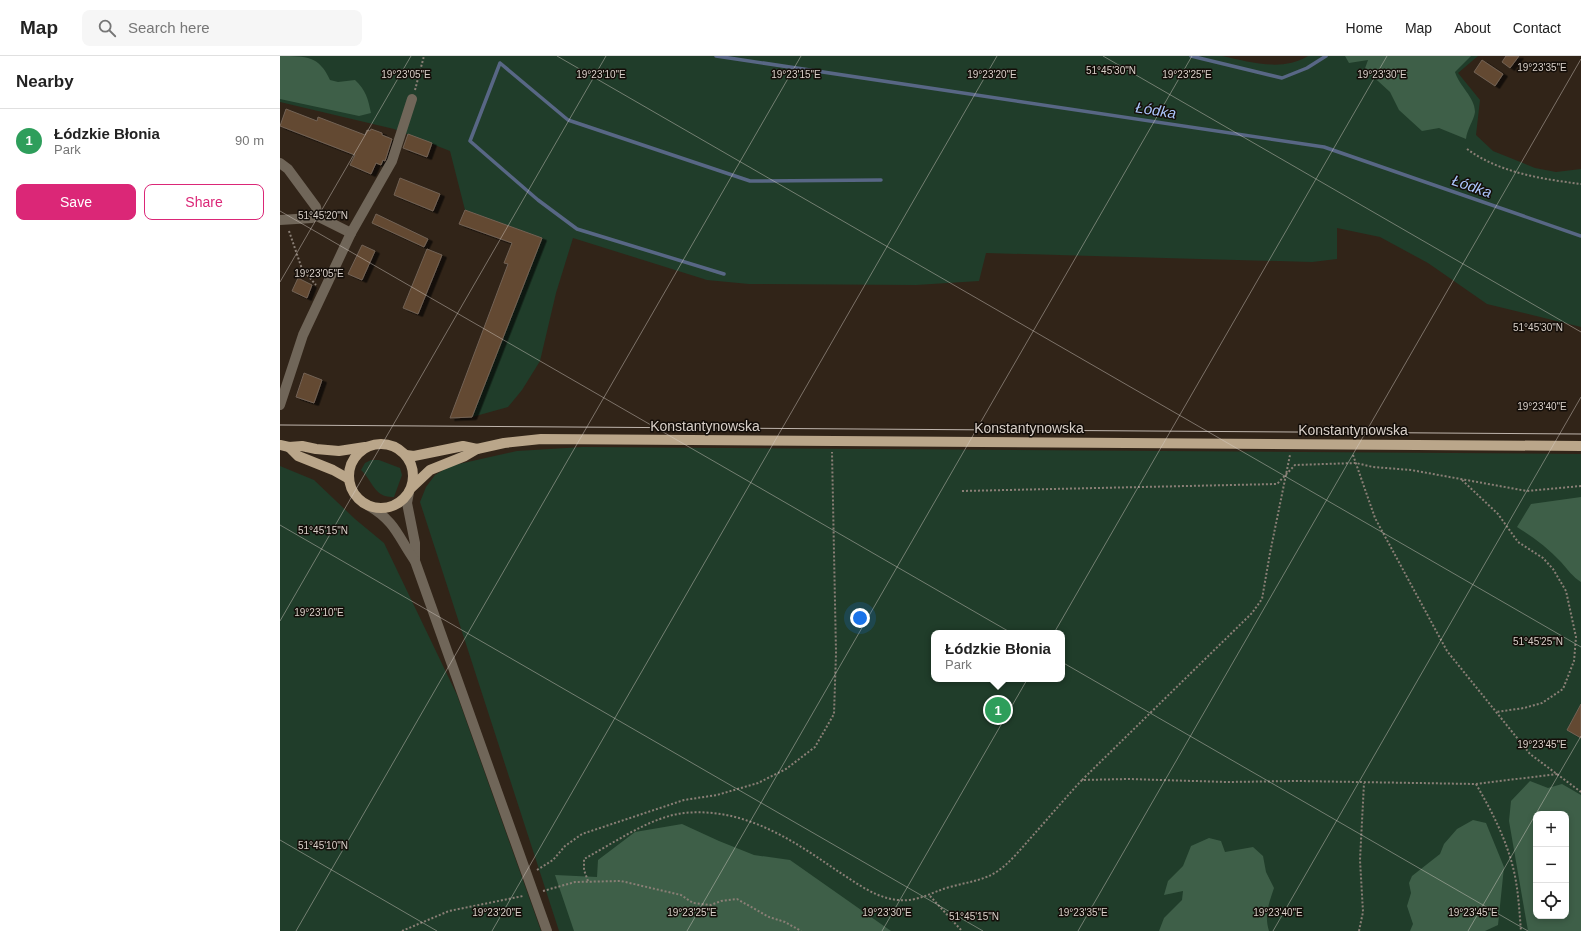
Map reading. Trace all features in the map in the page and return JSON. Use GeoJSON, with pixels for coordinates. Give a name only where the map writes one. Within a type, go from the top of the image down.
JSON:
{"type":"FeatureCollection","features":[{"type":"Feature","properties":{"kind":"main road","name":"Konstantynowska"},"geometry":{"type":"LineString","coordinates":[[411,490],[430,470],[465,456],[477,449],[504,443],[541,439],[1581,446]]}},
{"type":"Feature","properties":{"kind":"main road"},"geometry":{"type":"LineString","coordinates":[[285,446],[302,446],[339,451],[370,445],[382,444],[392,446],[406,455],[413,470],[411,490],[403,500],[394,506],[379,509],[369,506],[357,498],[351,489],[349,469],[353,459],[370,445]]}},
{"type":"Feature","properties":{"kind":"main road"},"geometry":{"type":"LineString","coordinates":[[285,446],[298,456],[333,470],[349,479]]}},
{"type":"Feature","properties":{"kind":"main road","name":"Konstantynowska"},"geometry":{"type":"LineString","coordinates":[[406,455],[414,456],[463,446],[477,449]]}},
{"type":"Feature","properties":{"kind":"street"},"geometry":{"type":"LineString","coordinates":[[280,405],[300,344],[324,290],[351,233],[392,161],[412,99]]}},
{"type":"Feature","properties":{"kind":"street"},"geometry":{"type":"LineString","coordinates":[[280,163],[288,169],[316,208],[315,215],[312,218],[284,220]]}},
{"type":"Feature","properties":{"kind":"street"},"geometry":{"type":"LineString","coordinates":[[315,215],[351,233]]}},
{"type":"Feature","properties":{"kind":"street"},"geometry":{"type":"LineString","coordinates":[[411,490],[407,503],[415,543],[415,561]]}},
{"type":"Feature","properties":{"kind":"street"},"geometry":{"type":"LineString","coordinates":[[369,506],[383,515],[395,527],[404,545],[415,561],[547,931]]}},
{"type":"Feature","properties":{"kind":"path"},"geometry":{"type":"LineString","coordinates":[[412,99],[424,56]]}},
{"type":"Feature","properties":{"kind":"path"},"geometry":{"type":"LineString","coordinates":[[1468,149],[1476,155],[1525,176],[1581,184]]}},
{"type":"Feature","properties":{"kind":"path"},"geometry":{"type":"LineString","coordinates":[[284,220],[302,269],[317,286],[324,290]]}},
{"type":"Feature","properties":{"kind":"path"},"geometry":{"type":"LineString","coordinates":[[527,876],[553,860],[565,846],[582,834],[684,800],[717,795],[758,783],[786,769],[815,747],[834,714],[836,653],[831,440]]}},
{"type":"Feature","properties":{"kind":"path"},"geometry":{"type":"LineString","coordinates":[[588,882],[584,870],[584,859],[660,819],[684,814],[707,814],[736,817],[763,825],[809,851],[866,889],[883,897],[898,900],[930,896],[948,887],[983,880],[998,871],[1019,852],[1082,780],[1252,613],[1262,599],[1292,444]]}},
{"type":"Feature","properties":{"kind":"path"},"geometry":{"type":"LineString","coordinates":[[1350,444],[1375,518],[1447,651],[1530,754],[1581,792]]}},
{"type":"Feature","properties":{"kind":"path"},"geometry":{"type":"LineString","coordinates":[[962,491],[1277,484],[1295,466],[1356,463],[1373,467],[1411,470],[1527,491],[1581,486]]}},
{"type":"Feature","properties":{"kind":"path"},"geometry":{"type":"LineString","coordinates":[[1461,479],[1498,514],[1518,542],[1543,558],[1553,568],[1566,591],[1576,637],[1574,661],[1563,689],[1542,703],[1524,708],[1496,712]]}},
{"type":"Feature","properties":{"kind":"path"},"geometry":{"type":"LineString","coordinates":[[1082,780],[1128,778],[1227,782],[1298,780],[1364,783],[1476,784],[1557,774]]}},
{"type":"Feature","properties":{"kind":"path"},"geometry":{"type":"LineString","coordinates":[[1359,931],[1363,912],[1360,860],[1364,783]]}},
{"type":"Feature","properties":{"kind":"path"},"geometry":{"type":"LineString","coordinates":[[1476,784],[1494,816],[1511,860],[1516,881],[1521,931]]}},
{"type":"Feature","properties":{"kind":"path"},"geometry":{"type":"LineString","coordinates":[[402,931],[449,911],[534,894],[575,882],[621,881],[681,895],[693,903],[711,905],[721,900],[737,899],[769,917],[785,922],[801,931]]}},
{"type":"Feature","properties":{"kind":"path"},"geometry":{"type":"LineString","coordinates":[[930,896],[962,931]]}},
{"type":"Feature","properties":{"kind":"green space"},"geometry":{"type":"Polygon","coordinates":[[[280,56],[1222,56],[1255,63],[1277,65],[1288,64],[1308,56],[1478,56],[1458,73],[1480,100],[1476,135],[1493,151],[1535,168],[1556,172],[1581,169],[1581,327],[1487,304],[1428,263],[1380,237],[1337,228],[1337,259],[1312,262],[986,253],[979,281],[916,285],[749,284],[707,280],[573,238],[556,293],[540,361],[522,390],[508,407],[472,417],[542,238],[465,210],[450,151],[394,129],[280,102],[280,56]]]}},
{"type":"Feature","properties":{"kind":"green space"},"geometry":{"type":"Polygon","coordinates":[[[280,56],[298,56],[311,59],[321,66],[330,80],[338,82],[355,80],[362,87],[366,95],[371,113],[359,116],[280,99],[280,56]]]}},
{"type":"Feature","properties":{"kind":"green space"},"geometry":{"type":"Polygon","coordinates":[[[1345,56],[1471,56],[1455,72],[1470,96],[1475,112],[1466,139],[1439,128],[1422,131],[1399,110],[1390,92],[1364,71],[1368,60],[1349,63],[1345,56]]]}},
{"type":"Feature","properties":{"kind":"green space"},"geometry":{"type":"Polygon","coordinates":[[[583,447],[1581,454],[1581,931],[559,931],[420,502],[426,487],[435,475],[450,466],[517,451],[583,447]]]}},
{"type":"Feature","properties":{"kind":"green space"},"geometry":{"type":"Polygon","coordinates":[[[371,460],[379,460],[400,468],[402,475],[394,497],[387,497],[378,492],[361,470],[365,463],[371,460]]]}},
{"type":"Feature","properties":{"kind":"green space"},"geometry":{"type":"Polygon","coordinates":[[[280,466],[314,480],[355,519],[384,543],[457,695],[541,931],[280,931],[280,466]]]}},
{"type":"Feature","properties":{"kind":"green space"},"geometry":{"type":"Polygon","coordinates":[[[1581,497],[1581,582],[1573,576],[1546,547],[1517,527],[1531,504],[1581,497]]]}},
{"type":"Feature","properties":{"kind":"green space"},"geometry":{"type":"Polygon","coordinates":[[[1530,781],[1548,788],[1562,784],[1581,795],[1581,931],[1528,931],[1509,821],[1511,801],[1530,781]]]}},
{"type":"Feature","properties":{"kind":"green space"},"geometry":{"type":"Polygon","coordinates":[[[1473,820],[1486,823],[1504,867],[1498,925],[1485,931],[1410,931],[1413,924],[1407,906],[1411,893],[1409,883],[1412,876],[1440,854],[1444,844],[1457,829],[1473,820]]]}},
{"type":"Feature","properties":{"kind":"green space"},"geometry":{"type":"Polygon","coordinates":[[[682,824],[754,855],[790,860],[891,931],[574,931],[555,875],[597,877],[598,860],[635,832],[682,824]]]}},
{"type":"Feature","properties":{"kind":"green space"},"geometry":{"type":"Polygon","coordinates":[[[1209,838],[1221,841],[1225,852],[1253,847],[1263,856],[1266,872],[1274,888],[1267,914],[1269,931],[1159,931],[1164,918],[1182,900],[1183,891],[1164,895],[1168,881],[1183,866],[1191,846],[1209,838]]]}},
{"type":"Feature","properties":{"kind":"building"},"geometry":{"type":"Polygon","coordinates":[[[1506,56],[1519,56],[1510,68],[1502,62],[1506,56]]]}},
{"type":"Feature","properties":{"kind":"building"},"geometry":{"type":"Polygon","coordinates":[[[1482,60],[1503,74],[1495,86],[1474,72],[1482,60]]]}},
{"type":"Feature","properties":{"kind":"building"},"geometry":{"type":"Polygon","coordinates":[[[286,109],[317,121],[318,117],[365,135],[367,130],[370,131],[371,129],[382,133],[382,135],[392,139],[385,161],[383,160],[381,165],[376,163],[371,174],[350,165],[355,155],[280,126],[286,109]]]}},
{"type":"Feature","properties":{"kind":"building"},"geometry":{"type":"Polygon","coordinates":[[[408,134],[432,143],[427,157],[403,148],[408,134]]]}},
{"type":"Feature","properties":{"kind":"building"},"geometry":{"type":"Polygon","coordinates":[[[400,178],[440,194],[433,211],[394,195],[400,178]]]}},
{"type":"Feature","properties":{"kind":"building"},"geometry":{"type":"Polygon","coordinates":[[[465,210],[542,238],[472,417],[450,418],[508,264],[504,263],[512,243],[459,224],[465,210]]]}},
{"type":"Feature","properties":{"kind":"building"},"geometry":{"type":"Polygon","coordinates":[[[376,214],[428,239],[424,247],[372,223],[376,214]]]}},
{"type":"Feature","properties":{"kind":"building"},"geometry":{"type":"Polygon","coordinates":[[[362,245],[375,251],[362,280],[348,274],[362,245]]]}},
{"type":"Feature","properties":{"kind":"building"},"geometry":{"type":"Polygon","coordinates":[[[427,249],[442,255],[418,314],[403,308],[427,249]]]}},
{"type":"Feature","properties":{"kind":"building"},"geometry":{"type":"Polygon","coordinates":[[[298,278],[312,285],[307,298],[292,291],[298,278]]]}},
{"type":"Feature","properties":{"kind":"building"},"geometry":{"type":"Polygon","coordinates":[[[304,373],[322,380],[314,403],[296,397],[304,373]]]}},
{"type":"Feature","properties":{"kind":"building"},"geometry":{"type":"Polygon","coordinates":[[[1581,704],[1581,738],[1567,730],[1581,704]]]}},
{"type":"Feature","properties":{"kind":"waterway","name":"Łódka"},"geometry":{"type":"LineString","coordinates":[[716,56],[1324,147],[1581,236]]}},
{"type":"Feature","properties":{"kind":"waterway"},"geometry":{"type":"LineString","coordinates":[[1191,56],[1282,78],[1307,68],[1326,56]]}},
{"type":"Feature","properties":{"kind":"waterway"},"geometry":{"type":"LineString","coordinates":[[724,274],[577,229],[538,200],[470,141],[500,63],[568,120],[750,181],[881,180]]}},
{"type":"Feature","properties":{"kind":"tram line"},"geometry":{"type":"LineString","coordinates":[[280,425],[1581,434]]}},
{"type":"Feature","properties":{"kind":"place","name":"Łódzkie Błonia"},"geometry":{"type":"Point","coordinates":[998,710]}}]}
